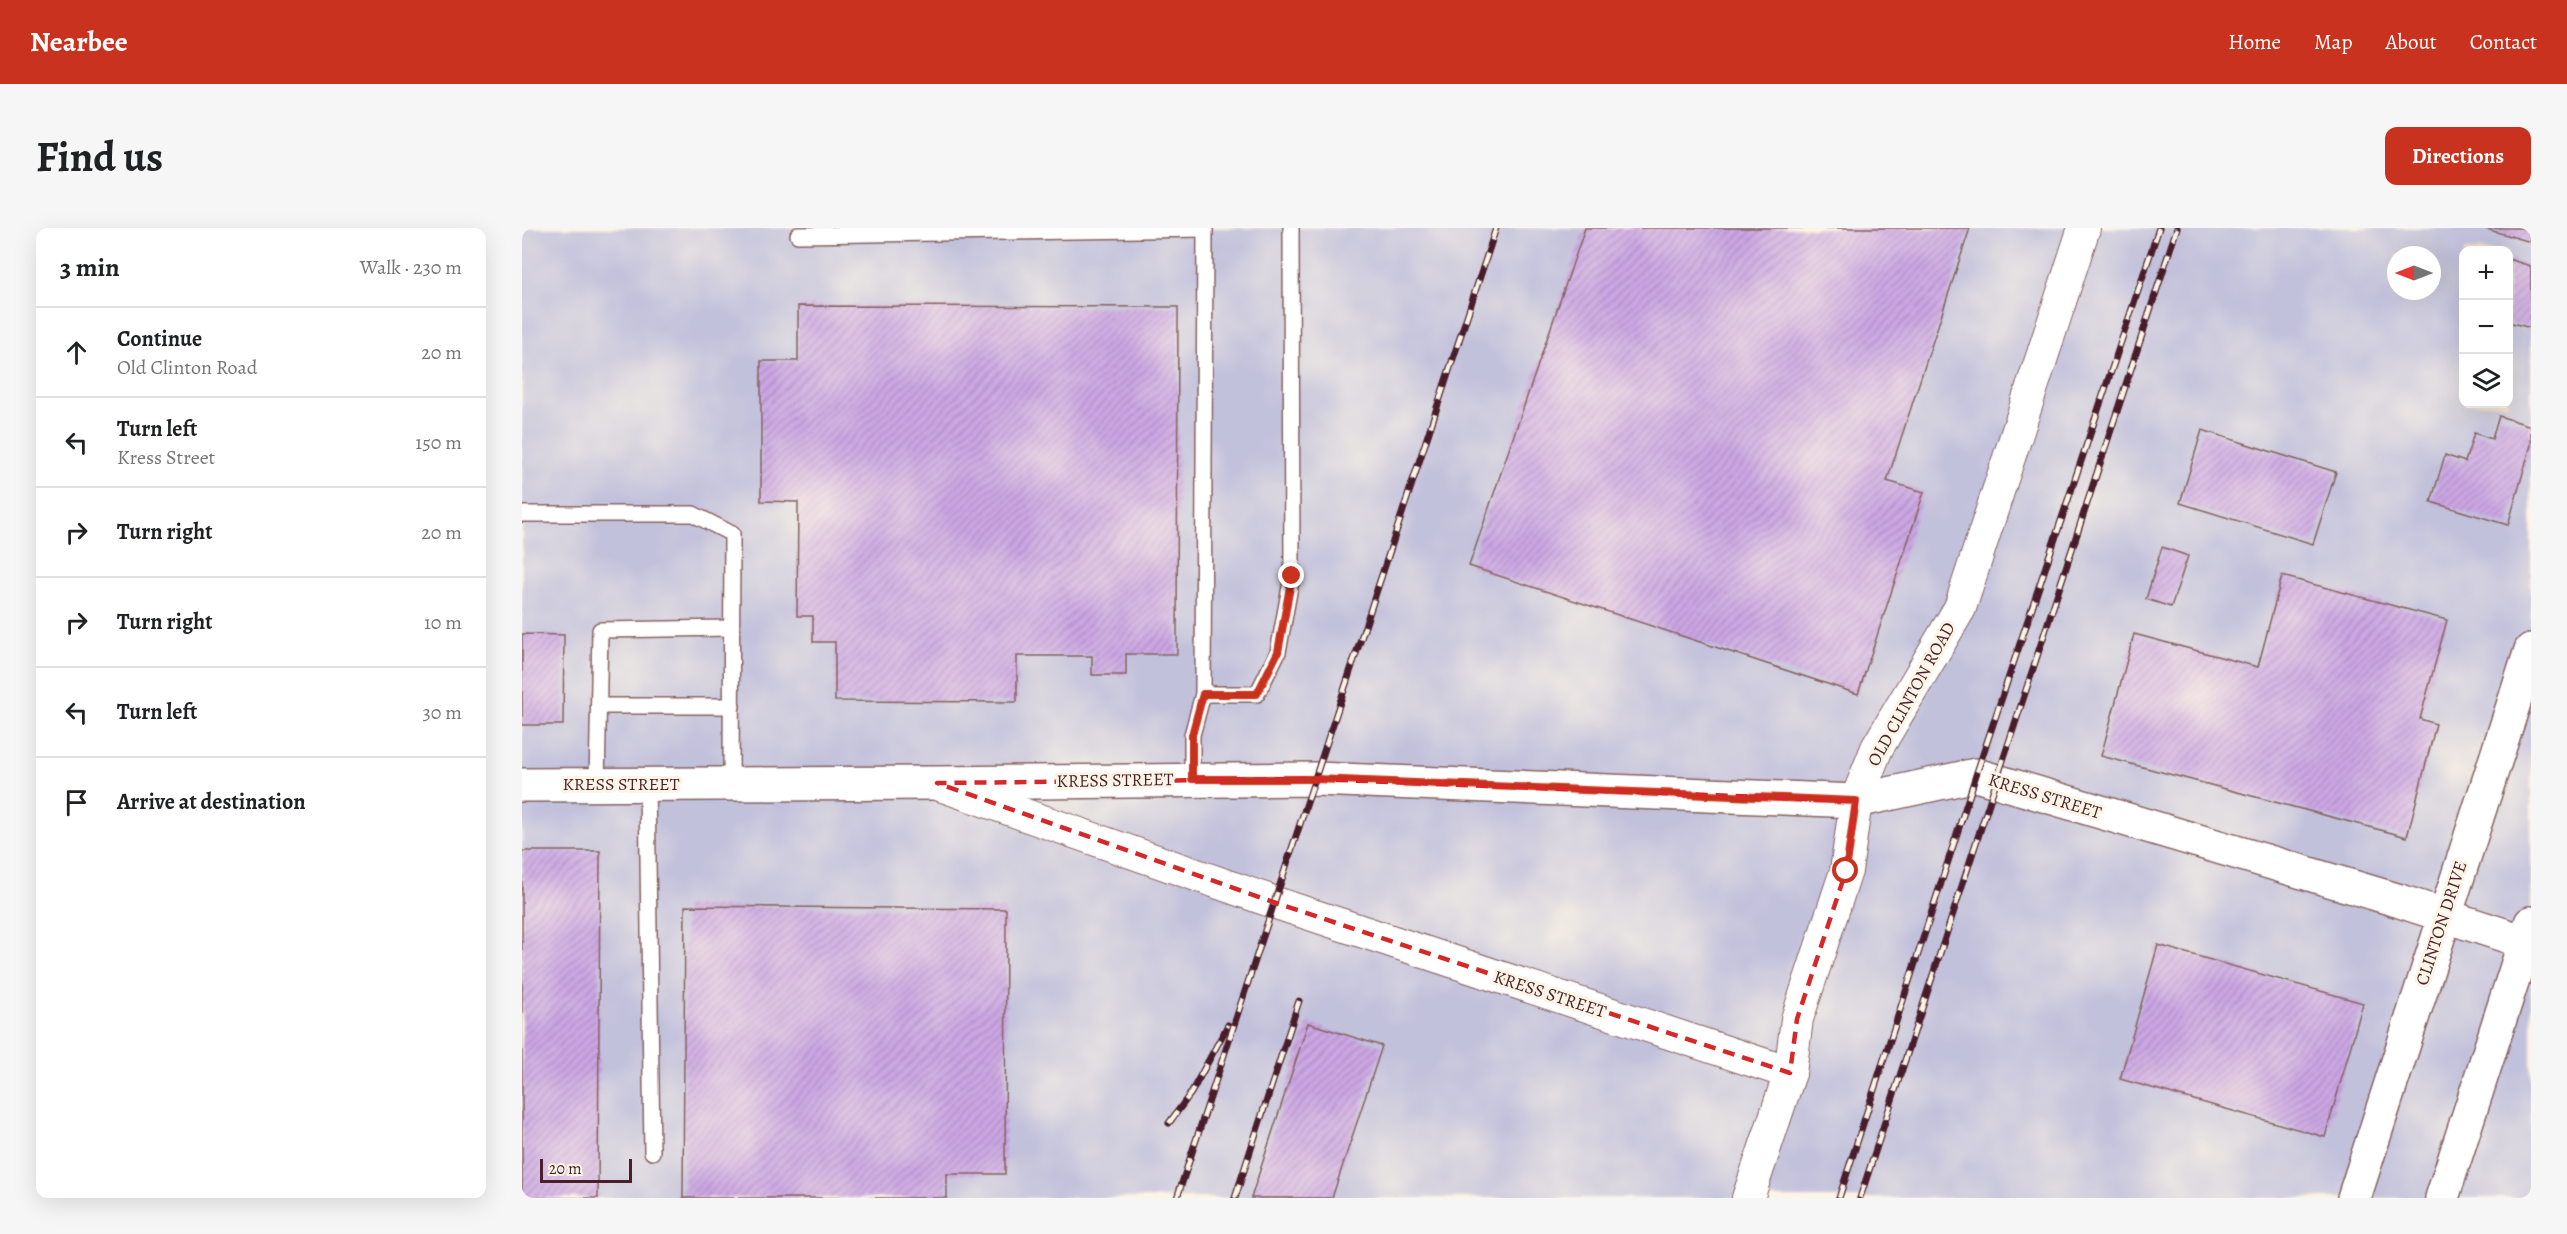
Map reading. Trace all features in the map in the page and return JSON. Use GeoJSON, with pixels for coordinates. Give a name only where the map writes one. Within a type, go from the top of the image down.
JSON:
{"type":"FeatureCollection","features":[{"type":"Feature","properties":{"kind":"street","name":"OLD CLINTON ROAD"},"geometry":{"type":"LineString","coordinates":[[1748,1198],[1790,1073],[1797,1019],[1846,871],[1856,801],[1877,748],[1959,608],[2084,228]]}},
{"type":"Feature","properties":{"kind":"street","name":"CLINTON DRIVE"},"geometry":{"type":"LineString","coordinates":[[2354,1198],[2531,650]]}},
{"type":"Feature","properties":{"kind":"street","name":"KRESS STREET"},"geometry":{"type":"LineString","coordinates":[[522,785],[1316,779],[1856,801],[1976,775],[2444,915],[2529,937]]}},
{"type":"Feature","properties":{"kind":"street","name":"KRESS STREET"},"geometry":{"type":"LineString","coordinates":[[937,783],[1276,903],[1790,1073]]}},
{"type":"Feature","properties":{"kind":"street"},"geometry":{"type":"LineString","coordinates":[[2442,1198],[2529,937]]}},
{"type":"Feature","properties":{"kind":"lane"},"geometry":{"type":"LineString","coordinates":[[1203,694],[1257,694],[1278,652],[1292,576],[1291,228]]}},
{"type":"Feature","properties":{"kind":"lane"},"geometry":{"type":"LineString","coordinates":[[798,235],[1204,229],[1203,694],[1192,735],[1192,779]]}},
{"type":"Feature","properties":{"kind":"lane"},"geometry":{"type":"LineString","coordinates":[[522,514],[693,514],[732,534],[731,784]]}},
{"type":"Feature","properties":{"kind":"lane"},"geometry":{"type":"LineString","coordinates":[[597,784],[600,630],[731,628]]}},
{"type":"Feature","properties":{"kind":"lane"},"geometry":{"type":"LineString","coordinates":[[600,706],[732,706]]}},
{"type":"Feature","properties":{"kind":"lane"},"geometry":{"type":"LineString","coordinates":[[647,784],[652,1152]]}},
{"type":"Feature","properties":{"kind":"highlighted area"},"geometry":{"type":"Polygon","coordinates":[[[1316,779],[1856,801],[1846,871],[1797,1019],[1790,1073],[1276,903],[937,783],[1316,779]]]}},
{"type":"Feature","properties":{"kind":"shaded area"},"geometry":{"type":"Polygon","coordinates":[[[522,228],[2531,228],[2531,1198],[522,1198],[522,228]]]}},
{"type":"Feature","properties":{"kind":"building"},"geometry":{"type":"Polygon","coordinates":[[[1585,228],[1970,228],[1887,481],[1924,492],[1858,694],[1469,566],[1585,228]]]}},
{"type":"Feature","properties":{"kind":"building"},"geometry":{"type":"Polygon","coordinates":[[[2486,228],[2531,228],[2531,242],[2486,229],[2486,228]]]}},
{"type":"Feature","properties":{"kind":"building"},"geometry":{"type":"Polygon","coordinates":[[[2513,261],[2531,266],[2531,328],[2513,323],[2513,261]]]}},
{"type":"Feature","properties":{"kind":"building"},"geometry":{"type":"Polygon","coordinates":[[[798,306],[1178,307],[1177,654],[1126,654],[1126,675],[1092,675],[1092,656],[1017,656],[1017,702],[835,701],[835,642],[813,642],[813,616],[797,616],[798,502],[761,501],[761,361],[798,361],[798,306]]]}},
{"type":"Feature","properties":{"kind":"building"},"geometry":{"type":"Polygon","coordinates":[[[2499,416],[2531,426],[2531,445],[2508,525],[2431,502],[2445,455],[2465,462],[2474,433],[2492,439],[2499,416]]]}},
{"type":"Feature","properties":{"kind":"building"},"geometry":{"type":"Polygon","coordinates":[[[2202,430],[2336,472],[2313,544],[2180,503],[2202,430]]]}},
{"type":"Feature","properties":{"kind":"building"},"geometry":{"type":"Polygon","coordinates":[[[2162,547],[2188,556],[2171,607],[2146,599],[2162,547]]]}},
{"type":"Feature","properties":{"kind":"building"},"geometry":{"type":"Polygon","coordinates":[[[2282,576],[2447,620],[2420,719],[2436,724],[2407,837],[2101,756],[2134,634],[2258,667],[2282,576]]]}},
{"type":"Feature","properties":{"kind":"building"},"geometry":{"type":"Polygon","coordinates":[[[522,634],[564,635],[563,725],[522,725],[522,634]]]}},
{"type":"Feature","properties":{"kind":"building"},"geometry":{"type":"Polygon","coordinates":[[[522,851],[600,851],[598,1198],[522,1198],[522,851]]]}},
{"type":"Feature","properties":{"kind":"building"},"geometry":{"type":"Polygon","coordinates":[[[685,906],[1006,909],[1005,1174],[947,1174],[947,1198],[683,1198],[685,906]]]}},
{"type":"Feature","properties":{"kind":"building"},"geometry":{"type":"Polygon","coordinates":[[[2158,945],[2363,1003],[2325,1137],[2120,1079],[2158,945]]]}},
{"type":"Feature","properties":{"kind":"building"},"geometry":{"type":"Polygon","coordinates":[[[1308,1023],[1382,1046],[1332,1198],[1251,1198],[1308,1023]]]}},
{"type":"Feature","properties":{"kind":"railway"},"geometry":{"type":"LineString","coordinates":[[1177,1198],[1496,228]]}},
{"type":"Feature","properties":{"kind":"railway"},"geometry":{"type":"LineString","coordinates":[[1839,1198],[1976,775],[2159,228]]}},
{"type":"Feature","properties":{"kind":"railway"},"geometry":{"type":"LineString","coordinates":[[1860,1198],[2177,228]]}},
{"type":"Feature","properties":{"kind":"railway"},"geometry":{"type":"LineString","coordinates":[[1235,1198],[1299,1001]]}},
{"type":"Feature","properties":{"kind":"railway"},"geometry":{"type":"LineString","coordinates":[[1169,1123],[1191,1093],[1228,1025]]}},
{"type":"Feature","properties":{"kind":"route"},"geometry":{"type":"LineString","coordinates":[[1292,576],[1278,652],[1257,694],[1203,694],[1192,735],[1192,779],[1316,779],[1856,801],[1846,871]]}}]}
